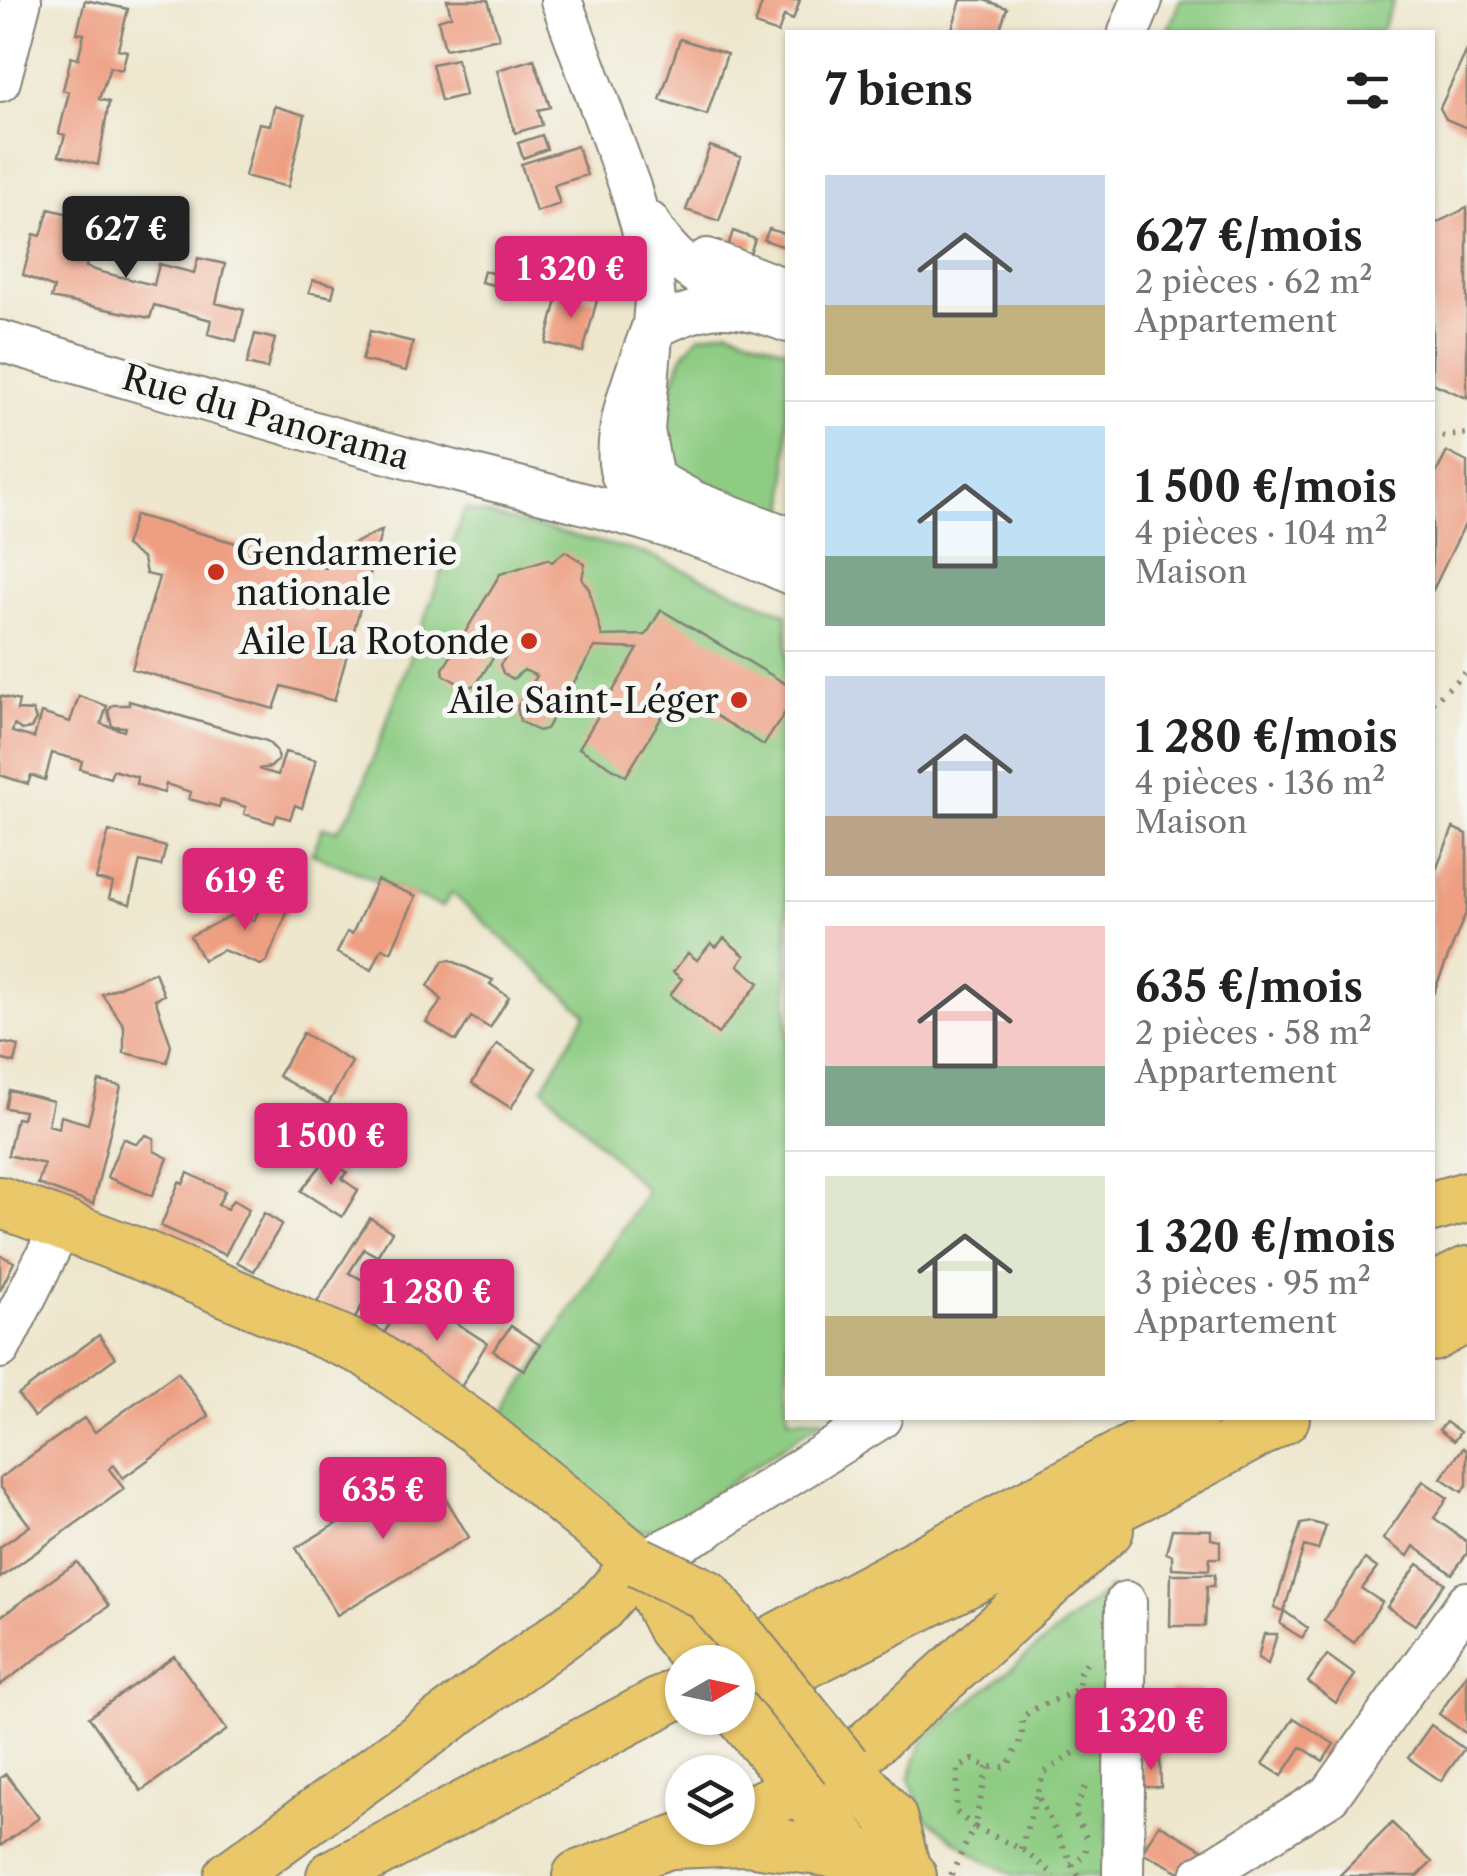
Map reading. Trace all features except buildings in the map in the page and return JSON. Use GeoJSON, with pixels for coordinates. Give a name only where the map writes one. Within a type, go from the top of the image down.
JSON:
{"type":"FeatureCollection","features":[{"type":"Feature","properties":{"kind":"main road"},"geometry":{"type":"LineString","coordinates":[[1435,1206],[1467,1197]]}},
{"type":"Feature","properties":{"kind":"main road"},"geometry":{"type":"LineString","coordinates":[[0,1202],[366,1351],[477,1429],[639,1562],[707,1595],[890,1817],[917,1875]]}},
{"type":"Feature","properties":{"kind":"main road"},"geometry":{"type":"LineString","coordinates":[[1435,1288],[1467,1272]]}},
{"type":"Feature","properties":{"kind":"main road"},"geometry":{"type":"LineString","coordinates":[[1435,1334],[1467,1317]]}},
{"type":"Feature","properties":{"kind":"main road"},"geometry":{"type":"LineString","coordinates":[[755,1650],[1188,1420]]}},
{"type":"Feature","properties":{"kind":"main road"},"geometry":{"type":"LineString","coordinates":[[755,1688],[1152,1489],[1280,1420]]}},
{"type":"Feature","properties":{"kind":"main road"},"geometry":{"type":"LineString","coordinates":[[755,1809],[845,1766],[1152,1489]]}},
{"type":"Feature","properties":{"kind":"main road"},"geometry":{"type":"LineString","coordinates":[[639,1562],[672,1628],[686,1645]]}},
{"type":"Feature","properties":{"kind":"main road"},"geometry":{"type":"LineString","coordinates":[[230,1876],[600,1606],[639,1562]]}},
{"type":"Feature","properties":{"kind":"main road"},"geometry":{"type":"LineString","coordinates":[[332,1876],[665,1700]]}},
{"type":"Feature","properties":{"kind":"main road"},"geometry":{"type":"LineString","coordinates":[[755,1734],[856,1856]]}},
{"type":"Feature","properties":{"kind":"main road"},"geometry":{"type":"LineString","coordinates":[[403,1876],[665,1735]]}},
{"type":"Feature","properties":{"kind":"main road"},"geometry":{"type":"LineString","coordinates":[[755,1841],[856,1856],[917,1875]]}},
{"type":"Feature","properties":{"kind":"main road"},"geometry":{"type":"LineString","coordinates":[[578,1876],[665,1845]]}},
{"type":"Feature","properties":{"kind":"street"},"geometry":{"type":"LineString","coordinates":[[0,82],[21,0]]}},
{"type":"Feature","properties":{"kind":"street"},"geometry":{"type":"LineString","coordinates":[[560,0],[630,187],[650,256],[661,325],[644,430],[653,479],[694,502],[785,536]]}},
{"type":"Feature","properties":{"kind":"street"},"geometry":{"type":"LineString","coordinates":[[1130,30],[1142,0]]}},
{"type":"Feature","properties":{"kind":"street"},"geometry":{"type":"LineString","coordinates":[[630,187],[664,249],[689,271],[777,307]]}},
{"type":"Feature","properties":{"kind":"street"},"geometry":{"type":"LineString","coordinates":[[533,492],[579,480],[595,466],[624,420],[661,325],[689,271]]}},
{"type":"Feature","properties":{"kind":"street"},"geometry":{"type":"LineString","coordinates":[[661,325],[712,304],[777,307]]}},
{"type":"Feature","properties":{"kind":"street","name":"Rue du Panorama"},"geometry":{"type":"LineString","coordinates":[[0,340],[533,492],[650,519],[733,548],[785,573]]}},
{"type":"Feature","properties":{"kind":"street"},"geometry":{"type":"LineString","coordinates":[[624,420],[619,464],[628,490],[650,519]]}},
{"type":"Feature","properties":{"kind":"street"},"geometry":{"type":"LineString","coordinates":[[0,1348],[62,1225]]}},
{"type":"Feature","properties":{"kind":"street"},"geometry":{"type":"LineString","coordinates":[[639,1562],[704,1530],[878,1420]]}},
{"type":"Feature","properties":{"kind":"street"},"geometry":{"type":"LineString","coordinates":[[1124,1876],[1126,1602]]}},
{"type":"Feature","properties":{"kind":"street"},"geometry":{"type":"LineString","coordinates":[[1201,1876],[1330,1795],[1467,1602]]}},
{"type":"Feature","properties":{"kind":"path"},"geometry":{"type":"LineString","coordinates":[[1435,438],[1467,434]]}},
{"type":"Feature","properties":{"kind":"path"},"geometry":{"type":"LineString","coordinates":[[1435,699],[1467,672]]}},
{"type":"Feature","properties":{"kind":"path"},"geometry":{"type":"LineString","coordinates":[[1056,1876],[1021,1849],[974,1826],[956,1812],[958,1768],[972,1760],[988,1767],[1006,1767],[1022,1739],[1022,1718],[1042,1700],[1062,1700],[1079,1686],[1080,1672],[1091,1656],[1126,1653]]}},
{"type":"Feature","properties":{"kind":"path"},"geometry":{"type":"LineString","coordinates":[[1021,1849],[1044,1773],[1091,1742]]}},
{"type":"Feature","properties":{"kind":"path"},"geometry":{"type":"LineString","coordinates":[[917,1875],[974,1826],[988,1767]]}},
{"type":"Feature","properties":{"kind":"path"},"geometry":{"type":"LineString","coordinates":[[1037,1794],[1078,1876]]}},
{"type":"Feature","properties":{"kind":"green space"},"geometry":{"type":"Polygon","coordinates":[[[1180,0],[1394,0],[1382,30],[1168,30],[1180,0]]]}},
{"type":"Feature","properties":{"kind":"green space"},"geometry":{"type":"Polygon","coordinates":[[[728,329],[785,349],[785,516],[673,467],[658,422],[682,357],[698,336],[728,329]]]}},
{"type":"Feature","properties":{"kind":"green space"},"geometry":{"type":"Polygon","coordinates":[[[465,509],[647,554],[785,613],[785,1420],[822,1420],[661,1530],[624,1531],[500,1421],[647,1191],[543,1087],[586,1014],[452,893],[442,907],[312,854],[323,827],[337,830],[356,805],[465,509]]]}},
{"type":"Feature","properties":{"kind":"green space"},"geometry":{"type":"Polygon","coordinates":[[[1110,1588],[1107,1876],[1015,1876],[976,1855],[925,1817],[909,1779],[923,1740],[1110,1588]]]}},
{"type":"Feature","properties":{"kind":"place","name":"Gendarmerie nationale"},"geometry":{"type":"Point","coordinates":[216,572]}},
{"type":"Feature","properties":{"kind":"place","name":"Aile La Rotonde"},"geometry":{"type":"Point","coordinates":[529,641]}},
{"type":"Feature","properties":{"kind":"place","name":"Aile Saint-Léger"},"geometry":{"type":"Point","coordinates":[739,700]}}]}
